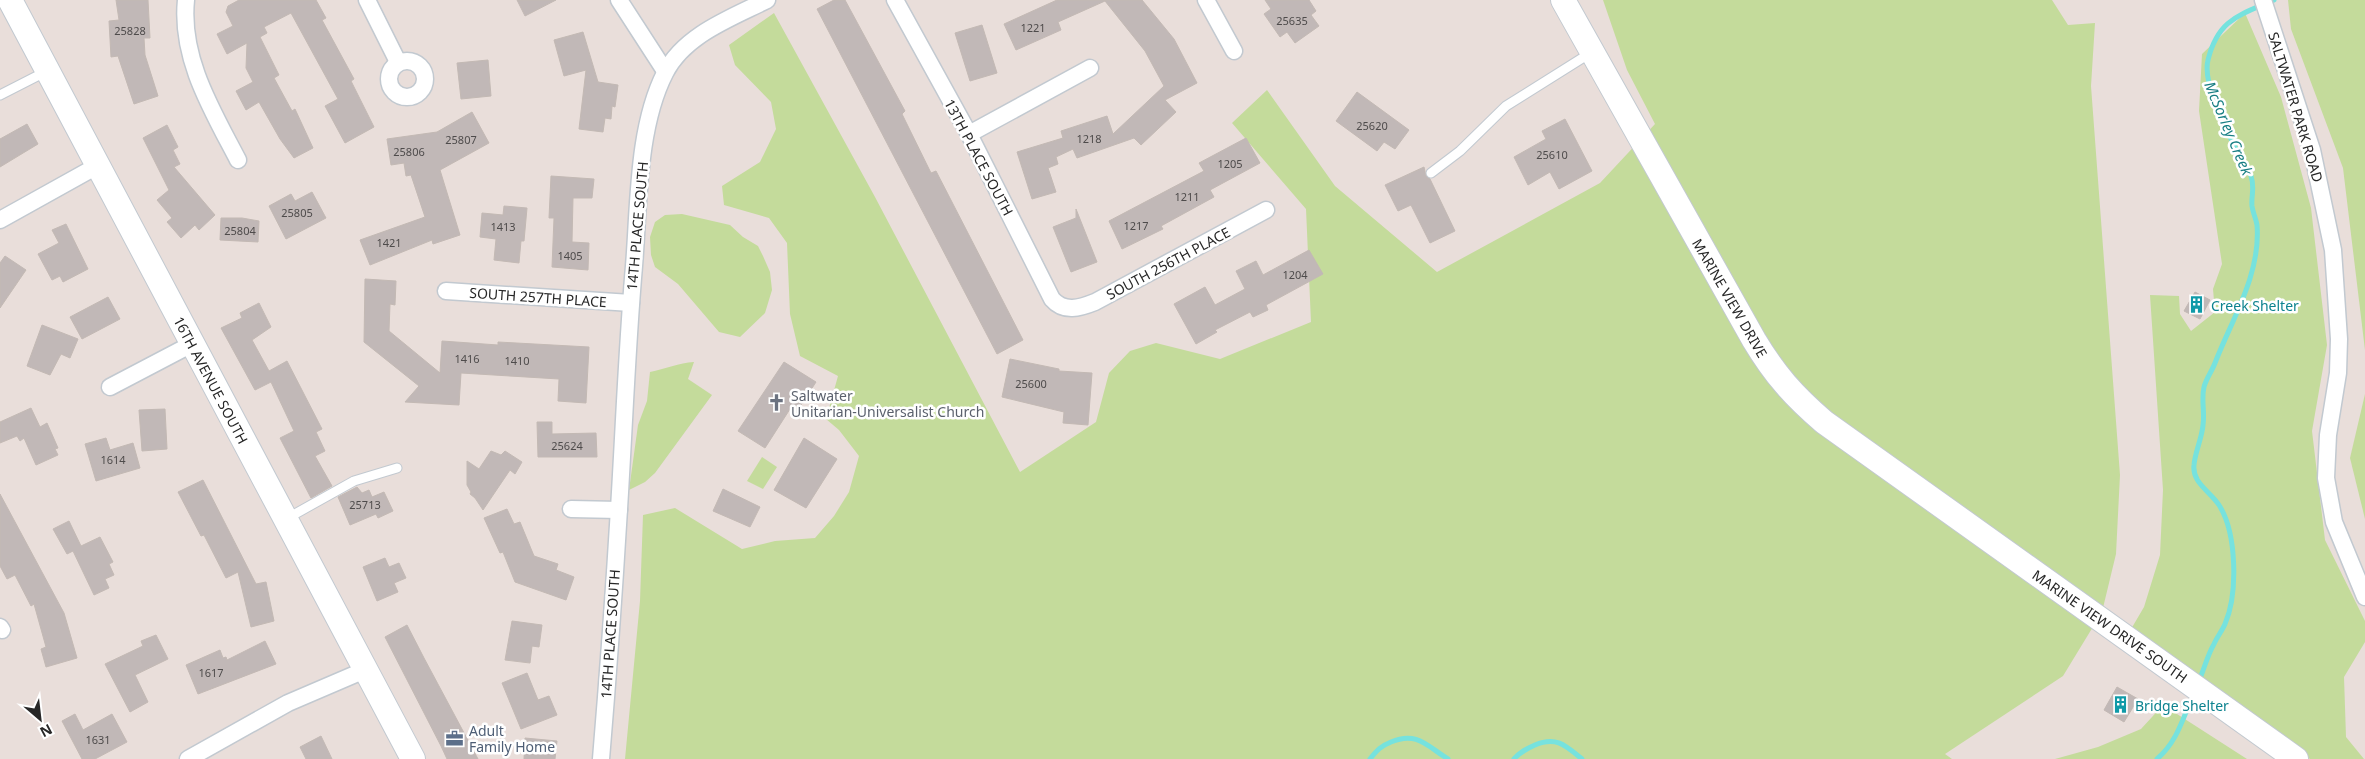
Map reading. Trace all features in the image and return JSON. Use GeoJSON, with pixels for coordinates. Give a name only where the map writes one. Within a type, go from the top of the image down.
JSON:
{"type":"FeatureCollection","features":[{"type":"Feature","properties":{"kind":"main road","name":"16TH AVENUE SOUTH"},"geometry":{"type":"LineString","coordinates":[[10,0],[413,759]]}},
{"type":"Feature","properties":{"kind":"main road","name":"MARINE VIEW DRIVE"},"geometry":{"type":"LineString","coordinates":[[1563,0],[1643,145],[1772,370],[1786,387],[1824,422],[1974,529]]}},
{"type":"Feature","properties":{"kind":"main road","name":"MARINE VIEW DRIVE SOUTH"},"geometry":{"type":"LineString","coordinates":[[1974,529],[2296,759]]}},
{"type":"Feature","properties":{"kind":"street"},"geometry":{"type":"LineString","coordinates":[[186,0],[186,34],[198,79],[238,160]]}},
{"type":"Feature","properties":{"kind":"street"},"geometry":{"type":"LineString","coordinates":[[367,0],[398,62]]}},
{"type":"Feature","properties":{"kind":"street"},"geometry":{"type":"LineString","coordinates":[[618,0],[665,71]]}},
{"type":"Feature","properties":{"kind":"street","name":"14TH PLACE SOUTH"},"geometry":{"type":"LineString","coordinates":[[601,759],[619,510],[631,303],[645,136],[653,101],[665,71],[685,47],[709,29],[767,0]]}},
{"type":"Feature","properties":{"kind":"street","name":"13TH PLACE SOUTH"},"geometry":{"type":"LineString","coordinates":[[895,0],[969,134],[1052,299],[1060,307],[1067,308]]}},
{"type":"Feature","properties":{"kind":"street"},"geometry":{"type":"LineString","coordinates":[[1206,0],[1234,51]]}},
{"type":"Feature","properties":{"kind":"street","name":"SALTWATER PARK ROAD"},"geometry":{"type":"LineString","coordinates":[[2263,0],[2312,150],[2333,250],[2339,348],[2338,373],[2328,435],[2326,478],[2334,522],[2365,597]]}},
{"type":"Feature","properties":{"kind":"street"},"geometry":{"type":"LineString","coordinates":[[969,134],[1090,68]]}},
{"type":"Feature","properties":{"kind":"street"},"geometry":{"type":"LineString","coordinates":[[0,220],[98,166]]}},
{"type":"Feature","properties":{"kind":"street","name":"SOUTH 256TH PLACE"},"geometry":{"type":"LineString","coordinates":[[1067,308],[1095,302],[1266,210]]}},
{"type":"Feature","properties":{"kind":"street","name":"SOUTH 257TH PLACE"},"geometry":{"type":"LineString","coordinates":[[446,291],[631,303]]}},
{"type":"Feature","properties":{"kind":"street"},"geometry":{"type":"LineString","coordinates":[[110,387],[192,344]]}},
{"type":"Feature","properties":{"kind":"street"},"geometry":{"type":"LineString","coordinates":[[570,509],[619,510]]}},
{"type":"Feature","properties":{"kind":"street"},"geometry":{"type":"LineString","coordinates":[[188,759],[288,703],[365,670]]}},
{"type":"Feature","properties":{"kind":"lane"},"geometry":{"type":"LineString","coordinates":[[1431,173],[1460,151],[1506,106],[1592,52]]}},
{"type":"Feature","properties":{"kind":"lane"},"geometry":{"type":"LineString","coordinates":[[0,95],[47,71]]}},
{"type":"Feature","properties":{"kind":"lane"},"geometry":{"type":"LineString","coordinates":[[285,519],[354,481],[397,468]]}},
{"type":"Feature","properties":{"kind":"green space"},"geometry":{"type":"Polygon","coordinates":[[[1603,0],[2052,0],[2068,25],[2095,23],[2091,86],[2120,475],[2116,554],[2102,612],[2063,676],[1945,754],[1952,759],[625,759],[640,601],[643,515],[675,508],[742,549],[775,541],[815,538],[834,516],[849,492],[859,456],[839,430],[826,419],[838,376],[800,356],[790,314],[787,243],[769,218],[724,205],[722,186],[760,162],[776,129],[771,102],[735,65],[729,45],[774,13],[875,197],[1020,472],[1096,422],[1109,373],[1130,351],[1156,343],[1220,359],[1311,322],[1306,209],[1232,123],[1267,90],[1335,186],[1437,272],[1600,183],[1655,124],[1627,70],[1603,0]]]}},
{"type":"Feature","properties":{"kind":"green space"},"geometry":{"type":"Polygon","coordinates":[[[2288,0],[2365,0],[2365,350],[2343,168],[2291,29],[2288,0]]]}},
{"type":"Feature","properties":{"kind":"green space"},"geometry":{"type":"Polygon","coordinates":[[[2245,13],[2281,97],[2311,208],[2327,345],[2312,431],[2325,540],[2365,621],[2365,642],[2344,677],[2346,737],[2364,759],[2310,759],[2127,636],[2144,607],[2160,555],[2163,490],[2150,295],[2179,296],[2180,314],[2191,331],[2215,312],[2213,289],[2222,264],[2199,111],[2202,54],[2245,13]]]}},
{"type":"Feature","properties":{"kind":"green space"},"geometry":{"type":"Polygon","coordinates":[[[682,214],[730,225],[743,237],[758,246],[763,256],[770,272],[772,290],[765,313],[740,337],[719,332],[678,284],[655,267],[651,255],[650,237],[655,222],[665,215],[682,214]]]}},
{"type":"Feature","properties":{"kind":"green space"},"geometry":{"type":"Polygon","coordinates":[[[694,362],[688,379],[712,395],[655,473],[645,482],[629,490],[638,425],[647,401],[650,372],[694,362]]]}},
{"type":"Feature","properties":{"kind":"green space"},"geometry":{"type":"Polygon","coordinates":[[[2365,394],[2365,519],[2350,458],[2365,394]]]}},
{"type":"Feature","properties":{"kind":"green space"},"geometry":{"type":"Polygon","coordinates":[[[762,457],[777,467],[763,489],[747,481],[762,457]]]}},
{"type":"Feature","properties":{"kind":"green space"},"geometry":{"type":"Polygon","coordinates":[[[2163,705],[2247,759],[2055,759],[2098,747],[2141,729],[2163,705]]]}},
{"type":"Feature","properties":{"kind":"building"},"geometry":{"type":"Polygon","coordinates":[[[116,0],[148,0],[150,38],[144,38],[145,55],[158,96],[134,104],[118,56],[111,57],[109,21],[119,20],[116,0]]]}},
{"type":"Feature","properties":{"kind":"building"},"geometry":{"type":"Polygon","coordinates":[[[239,0],[316,0],[326,18],[322,20],[354,79],[351,81],[374,127],[345,143],[325,106],[338,99],[291,13],[264,27],[267,33],[260,37],[279,75],[274,78],[292,111],[295,109],[313,148],[294,158],[280,139],[259,102],[246,110],[236,91],[253,82],[246,68],[247,43],[227,54],[217,34],[233,26],[226,12],[228,6],[239,0]]]}},
{"type":"Feature","properties":{"kind":"building"},"geometry":{"type":"Polygon","coordinates":[[[517,0],[556,0],[525,16],[517,0]]]}},
{"type":"Feature","properties":{"kind":"building"},"geometry":{"type":"Polygon","coordinates":[[[834,0],[845,0],[905,111],[902,114],[931,173],[936,171],[1023,340],[997,354],[817,9],[834,0]]]}},
{"type":"Feature","properties":{"kind":"building"},"geometry":{"type":"Polygon","coordinates":[[[1057,0],[1142,0],[1174,39],[1197,83],[1165,100],[1176,112],[1141,145],[1134,138],[1077,158],[1073,149],[1056,157],[1058,164],[1048,168],[1056,192],[1032,199],[1017,152],[1063,138],[1061,131],[1107,116],[1113,134],[1164,86],[1145,51],[1105,1],[1058,22],[1061,30],[1016,50],[1004,24],[1057,0]]]}},
{"type":"Feature","properties":{"kind":"building"},"geometry":{"type":"Polygon","coordinates":[[[1265,0],[1309,0],[1316,11],[1311,15],[1319,26],[1295,43],[1287,32],[1280,37],[1264,14],[1271,9],[1265,0]]]}},
{"type":"Feature","properties":{"kind":"building"},"geometry":{"type":"Polygon","coordinates":[[[982,25],[997,73],[970,81],[955,33],[982,25]]]}},
{"type":"Feature","properties":{"kind":"building"},"geometry":{"type":"Polygon","coordinates":[[[583,32],[598,82],[618,85],[615,107],[612,106],[611,119],[605,118],[603,132],[579,129],[586,70],[564,76],[554,40],[583,32]]]}},
{"type":"Feature","properties":{"kind":"building"},"geometry":{"type":"Polygon","coordinates":[[[488,60],[491,96],[461,99],[457,63],[488,60]]]}},
{"type":"Feature","properties":{"kind":"building"},"geometry":{"type":"Polygon","coordinates":[[[1357,92],[1409,130],[1395,149],[1384,142],[1377,151],[1336,121],[1357,92]]]}},
{"type":"Feature","properties":{"kind":"building"},"geometry":{"type":"Polygon","coordinates":[[[472,112],[489,143],[440,170],[460,235],[433,244],[432,240],[370,265],[360,240],[425,217],[411,175],[406,176],[404,163],[391,165],[387,139],[437,132],[472,112]]]}},
{"type":"Feature","properties":{"kind":"building"},"geometry":{"type":"Polygon","coordinates":[[[1565,119],[1592,171],[1559,189],[1550,172],[1528,185],[1514,157],[1546,139],[1542,131],[1565,119]]]}},
{"type":"Feature","properties":{"kind":"building"},"geometry":{"type":"Polygon","coordinates":[[[27,124],[38,144],[0,167],[0,139],[27,124]]]}},
{"type":"Feature","properties":{"kind":"building"},"geometry":{"type":"Polygon","coordinates":[[[167,125],[178,147],[173,150],[180,164],[174,167],[215,215],[199,230],[195,225],[181,238],[167,222],[172,218],[157,200],[169,190],[143,138],[167,125]]]}},
{"type":"Feature","properties":{"kind":"building"},"geometry":{"type":"Polygon","coordinates":[[[1246,138],[1260,163],[1210,190],[1214,197],[1161,226],[1163,229],[1122,249],[1109,221],[1204,171],[1199,163],[1246,138]]]}},
{"type":"Feature","properties":{"kind":"building"},"geometry":{"type":"Polygon","coordinates":[[[1424,167],[1426,176],[1430,179],[1455,231],[1430,243],[1411,205],[1398,211],[1385,185],[1424,167]]]}},
{"type":"Feature","properties":{"kind":"building"},"geometry":{"type":"Polygon","coordinates":[[[551,176],[594,179],[592,198],[573,198],[572,242],[589,243],[588,270],[552,267],[554,218],[549,218],[551,176]]]}},
{"type":"Feature","properties":{"kind":"building"},"geometry":{"type":"Polygon","coordinates":[[[312,192],[326,218],[286,239],[269,206],[291,194],[295,201],[312,192]]]}},
{"type":"Feature","properties":{"kind":"building"},"geometry":{"type":"Polygon","coordinates":[[[504,206],[527,208],[524,241],[521,241],[519,263],[494,260],[496,239],[480,237],[482,213],[503,215],[504,206]]]}},
{"type":"Feature","properties":{"kind":"building"},"geometry":{"type":"Polygon","coordinates":[[[1076,209],[1097,262],[1071,272],[1053,227],[1076,218],[1076,209]]]}},
{"type":"Feature","properties":{"kind":"building"},"geometry":{"type":"Polygon","coordinates":[[[221,218],[242,218],[259,221],[258,242],[220,240],[221,218]]]}},
{"type":"Feature","properties":{"kind":"building"},"geometry":{"type":"Polygon","coordinates":[[[66,224],[88,269],[63,282],[60,276],[52,280],[38,254],[59,243],[52,230],[66,224]]]}},
{"type":"Feature","properties":{"kind":"building"},"geometry":{"type":"Polygon","coordinates":[[[1309,250],[1323,274],[1266,305],[1268,310],[1253,317],[1250,312],[1215,330],[1217,332],[1196,344],[1174,304],[1205,287],[1215,305],[1245,289],[1236,271],[1256,261],[1263,275],[1309,250]]]}},
{"type":"Feature","properties":{"kind":"building"},"geometry":{"type":"Polygon","coordinates":[[[5,256],[26,270],[0,308],[0,263],[5,256]]]}},
{"type":"Feature","properties":{"kind":"building"},"geometry":{"type":"Polygon","coordinates":[[[365,279],[396,281],[395,305],[390,304],[389,331],[440,373],[442,341],[498,345],[498,342],[589,347],[586,403],[558,401],[559,379],[461,373],[459,405],[405,402],[419,386],[364,342],[365,279]]]}},
{"type":"Feature","properties":{"kind":"building","name":"Creek Shelter"},"geometry":{"type":"Polygon","coordinates":[[[2195,292],[2210,300],[2200,319],[2184,311],[2195,292]]]}},
{"type":"Feature","properties":{"kind":"building"},"geometry":{"type":"Polygon","coordinates":[[[108,297],[120,319],[82,339],[70,317],[108,297]]]}},
{"type":"Feature","properties":{"kind":"building"},"geometry":{"type":"Polygon","coordinates":[[[259,303],[271,327],[252,340],[269,371],[287,361],[322,429],[316,432],[325,451],[315,456],[332,486],[311,498],[280,438],[294,431],[271,382],[255,390],[221,328],[242,318],[240,313],[259,303]]]}},
{"type":"Feature","properties":{"kind":"building"},"geometry":{"type":"Polygon","coordinates":[[[42,325],[78,339],[70,358],[61,354],[50,375],[27,366],[42,325]]]}},
{"type":"Feature","properties":{"kind":"building"},"geometry":{"type":"Polygon","coordinates":[[[1010,359],[1059,369],[1059,371],[1092,373],[1088,425],[1063,423],[1064,412],[1002,397],[1010,359]]]}},
{"type":"Feature","properties":{"kind":"building","name":"Saltwater Unitarian-Universalist Church"},"geometry":{"type":"Polygon","coordinates":[[[784,362],[816,382],[796,413],[790,409],[765,448],[738,431],[784,362]]]}},
{"type":"Feature","properties":{"kind":"building"},"geometry":{"type":"Polygon","coordinates":[[[31,408],[40,427],[47,423],[58,448],[55,449],[58,455],[36,465],[24,438],[20,441],[17,436],[0,443],[0,422],[31,408]]]}},
{"type":"Feature","properties":{"kind":"building"},"geometry":{"type":"Polygon","coordinates":[[[165,409],[167,449],[142,451],[139,410],[165,409]]]}},
{"type":"Feature","properties":{"kind":"building"},"geometry":{"type":"Polygon","coordinates":[[[537,422],[552,422],[552,434],[596,433],[597,457],[538,457],[537,422]]]}},
{"type":"Feature","properties":{"kind":"building"},"geometry":{"type":"Polygon","coordinates":[[[106,438],[110,450],[133,443],[140,468],[96,481],[85,444],[106,438]]]}},
{"type":"Feature","properties":{"kind":"building"},"geometry":{"type":"Polygon","coordinates":[[[804,438],[837,459],[806,508],[774,490],[804,438]]]}},
{"type":"Feature","properties":{"kind":"building"},"geometry":{"type":"Polygon","coordinates":[[[491,451],[501,455],[505,451],[522,462],[515,474],[510,470],[483,510],[470,494],[471,492],[467,485],[467,461],[479,469],[491,451]]]}},
{"type":"Feature","properties":{"kind":"building"},"geometry":{"type":"Polygon","coordinates":[[[203,480],[256,584],[266,582],[274,621],[251,627],[238,572],[226,578],[204,535],[201,536],[178,492],[203,480]]]}},
{"type":"Feature","properties":{"kind":"building"},"geometry":{"type":"Polygon","coordinates":[[[357,487],[362,493],[369,490],[372,497],[384,492],[393,511],[378,518],[376,514],[350,525],[338,497],[357,487]]]}},
{"type":"Feature","properties":{"kind":"building"},"geometry":{"type":"Polygon","coordinates":[[[723,489],[760,507],[750,527],[713,511],[723,489]]]}},
{"type":"Feature","properties":{"kind":"building"},"geometry":{"type":"Polygon","coordinates":[[[0,494],[64,613],[77,658],[46,667],[41,649],[46,647],[34,604],[31,606],[15,575],[7,579],[0,566],[0,494]]]}},
{"type":"Feature","properties":{"kind":"building"},"geometry":{"type":"Polygon","coordinates":[[[507,509],[514,524],[520,522],[534,556],[558,564],[556,570],[574,577],[566,600],[515,582],[503,552],[500,553],[484,518],[507,509]]]}},
{"type":"Feature","properties":{"kind":"building"},"geometry":{"type":"Polygon","coordinates":[[[69,521],[81,546],[100,537],[113,562],[109,564],[114,575],[105,579],[109,588],[94,595],[73,551],[67,554],[53,529],[69,521]]]}},
{"type":"Feature","properties":{"kind":"building"},"geometry":{"type":"Polygon","coordinates":[[[385,558],[389,567],[399,563],[406,578],[394,583],[398,592],[377,601],[363,567],[385,558]]]}},
{"type":"Feature","properties":{"kind":"building"},"geometry":{"type":"Polygon","coordinates":[[[512,621],[542,625],[539,647],[532,646],[530,663],[505,660],[512,621]]]}},
{"type":"Feature","properties":{"kind":"building"},"geometry":{"type":"Polygon","coordinates":[[[407,625],[478,759],[447,759],[385,637],[407,625]]]}},
{"type":"Feature","properties":{"kind":"building"},"geometry":{"type":"Polygon","coordinates":[[[156,635],[168,659],[135,675],[148,702],[130,712],[105,664],[143,646],[141,641],[156,635]]]}},
{"type":"Feature","properties":{"kind":"building"},"geometry":{"type":"Polygon","coordinates":[[[265,641],[276,664],[198,694],[186,665],[220,650],[223,658],[226,657],[227,660],[265,641]]]}},
{"type":"Feature","properties":{"kind":"building"},"geometry":{"type":"Polygon","coordinates":[[[527,673],[538,700],[549,696],[557,715],[521,729],[502,683],[527,673]]]}},
{"type":"Feature","properties":{"kind":"building","name":"Bridge Shelter"},"geometry":{"type":"Polygon","coordinates":[[[2117,687],[2138,699],[2124,722],[2104,710],[2117,687]]]}},
{"type":"Feature","properties":{"kind":"building"},"geometry":{"type":"Polygon","coordinates":[[[75,714],[83,730],[112,714],[127,742],[95,759],[82,759],[62,721],[75,714]]]}},
{"type":"Feature","properties":{"kind":"building"},"geometry":{"type":"Polygon","coordinates":[[[321,736],[332,759],[306,759],[300,747],[321,736]]]}},
{"type":"Feature","properties":{"kind":"building"},"geometry":{"type":"Polygon","coordinates":[[[525,738],[557,741],[555,759],[524,759],[525,738]]]}},
{"type":"Feature","properties":{"kind":"waterway","name":"McSorley Creek"},"geometry":{"type":"LineString","coordinates":[[2198,683],[2225,624],[2234,581],[2232,547],[2225,517],[2219,505],[2199,482],[2194,471],[2203,425],[2203,392],[2206,381],[2244,296],[2255,261],[2257,243],[2257,225],[2252,206],[2252,180],[2249,170],[2228,133],[2212,94],[2207,70],[2208,60],[2212,46],[2224,27],[2241,15],[2274,0]]}},
{"type":"Feature","properties":{"kind":"waterway","name":"McSorley Creek"},"geometry":{"type":"LineString","coordinates":[[2157,759],[2175,737],[2194,693]]}},
{"type":"Feature","properties":{"kind":"waterway","name":"McSorley Creek"},"geometry":{"type":"LineString","coordinates":[[1370,759],[1384,745],[1408,738],[1421,741],[1448,759]]}},
{"type":"Feature","properties":{"kind":"waterway","name":"McSorley Creek"},"geometry":{"type":"LineString","coordinates":[[1514,759],[1529,748],[1549,741],[1560,743],[1582,759]]}},
{"type":"Feature","properties":{"kind":"place","name":"Creek Shelter"},"geometry":{"type":"Point","coordinates":[2197,305]}},
{"type":"Feature","properties":{"kind":"place","name":"Saltwater Unitarian-Universalist Church"},"geometry":{"type":"Point","coordinates":[777,403]}},
{"type":"Feature","properties":{"kind":"place","name":"Bridge Shelter"},"geometry":{"type":"Point","coordinates":[2121,705]}},
{"type":"Feature","properties":{"kind":"place","name":"Adult Family Home"},"geometry":{"type":"Point","coordinates":[455,738]}}]}
